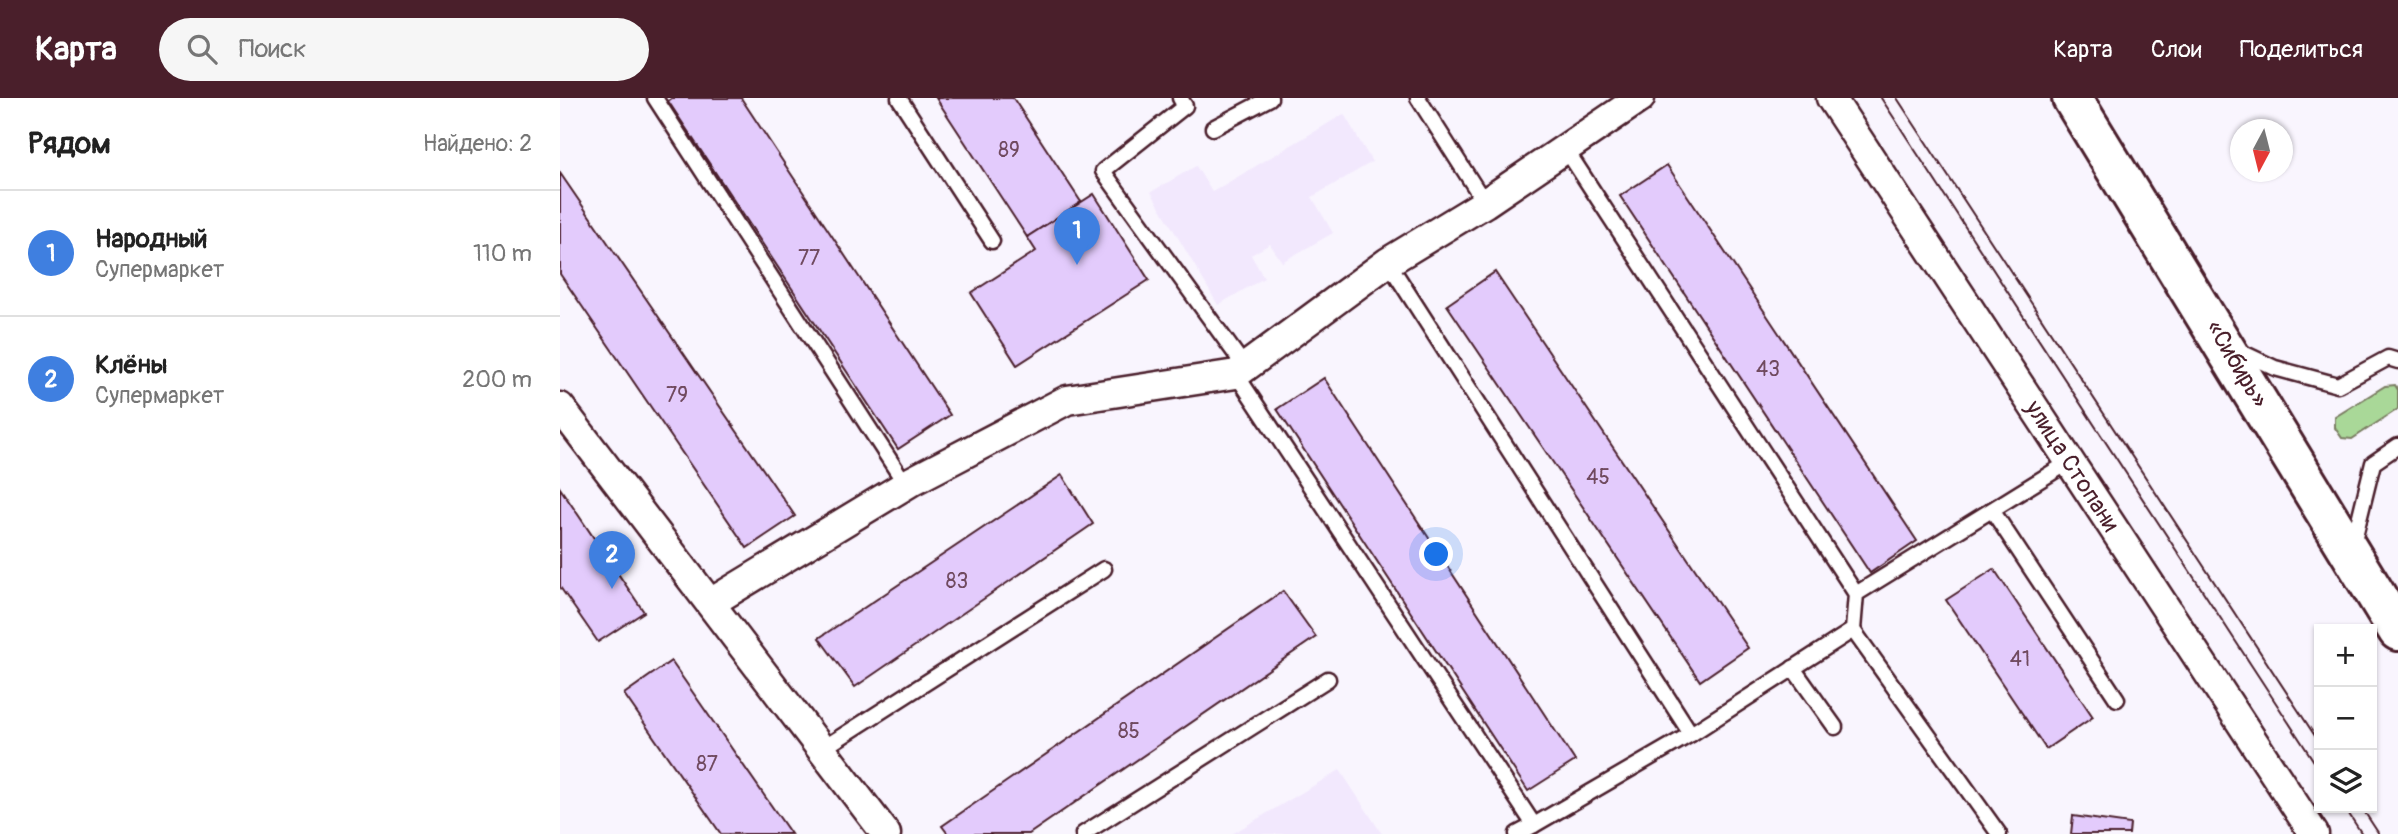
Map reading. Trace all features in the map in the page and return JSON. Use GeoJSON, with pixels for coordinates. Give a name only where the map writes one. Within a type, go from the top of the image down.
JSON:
{"type":"FeatureCollection","features":[{"type":"Feature","properties":{"kind":"main road","name":"«Сибирь»"},"geometry":{"type":"LineString","coordinates":[[2072,98],[2398,631]]}},
{"type":"Feature","properties":{"kind":"street"},"geometry":{"type":"LineString","coordinates":[[712,603],[906,485],[1067,400],[1241,370],[1388,262],[1485,203],[1640,98]]}},
{"type":"Feature","properties":{"kind":"street","name":"улица Стопани"},"geometry":{"type":"LineString","coordinates":[[1830,98],[2314,834]]}},
{"type":"Feature","properties":{"kind":"street"},"geometry":{"type":"LineString","coordinates":[[560,407],[886,834]]}},
{"type":"Feature","properties":{"kind":"lane"},"geometry":{"type":"LineString","coordinates":[[654,98],[906,485]]}},
{"type":"Feature","properties":{"kind":"lane"},"geometry":{"type":"LineString","coordinates":[[899,98],[992,241]]}},
{"type":"Feature","properties":{"kind":"lane"},"geometry":{"type":"LineString","coordinates":[[1180,98],[1185,106],[1104,171],[1241,370],[1534,825]]}},
{"type":"Feature","properties":{"kind":"lane"},"geometry":{"type":"LineString","coordinates":[[1213,128],[1270,98]]}},
{"type":"Feature","properties":{"kind":"lane"},"geometry":{"type":"LineString","coordinates":[[1418,98],[1485,203]]}},
{"type":"Feature","properties":{"kind":"lane"},"geometry":{"type":"LineString","coordinates":[[1565,148],[1856,594],[1853,630],[1999,834]]}},
{"type":"Feature","properties":{"kind":"lane"},"geometry":{"type":"LineString","coordinates":[[1388,262],[1691,734]]}},
{"type":"Feature","properties":{"kind":"lane"},"geometry":{"type":"LineString","coordinates":[[2225,345],[2275,368],[2338,384],[2388,358],[2398,361]]}},
{"type":"Feature","properties":{"kind":"lane"},"geometry":{"type":"LineString","coordinates":[[2351,552],[2373,463],[2398,446]]}},
{"type":"Feature","properties":{"kind":"lane"},"geometry":{"type":"LineString","coordinates":[[1856,594],[2069,462]]}},
{"type":"Feature","properties":{"kind":"lane"},"geometry":{"type":"LineString","coordinates":[[1992,510],[2117,699]]}},
{"type":"Feature","properties":{"kind":"lane"},"geometry":{"type":"LineString","coordinates":[[822,749],[1104,569]]}},
{"type":"Feature","properties":{"kind":"lane"},"geometry":{"type":"LineString","coordinates":[[1517,834],[1691,734],[1853,630]]}},
{"type":"Feature","properties":{"kind":"lane"},"geometry":{"type":"LineString","coordinates":[[1793,668],[1836,727]]}},
{"type":"Feature","properties":{"kind":"lane"},"geometry":{"type":"LineString","coordinates":[[1083,834],[1328,679]]}},
{"type":"Feature","properties":{"kind":"shaded area"},"geometry":{"type":"Polygon","coordinates":[[[1344,114],[1372,162],[1312,197],[1333,233],[1282,262],[1270,244],[1251,255],[1264,278],[1218,305],[1151,192],[1196,166],[1212,192],[1344,114]]]}},
{"type":"Feature","properties":{"kind":"shaded area"},"geometry":{"type":"Polygon","coordinates":[[[1340,770],[1382,834],[1232,834],[1340,770]]]}},
{"type":"Feature","properties":{"kind":"green space"},"geometry":{"type":"Polygon","coordinates":[[[2395,385],[2398,390],[2398,409],[2352,439],[2342,438],[2335,428],[2335,417],[2385,386],[2395,385]]]}},
{"type":"Feature","properties":{"kind":"building"},"geometry":{"type":"Polygon","coordinates":[[[672,98],[741,98],[950,415],[898,449],[668,101],[672,98]]]}},
{"type":"Feature","properties":{"kind":"building"},"geometry":{"type":"Polygon","coordinates":[[[936,98],[1013,98],[1081,202],[1027,237],[936,98]]]}},
{"type":"Feature","properties":{"kind":"building"},"geometry":{"type":"Polygon","coordinates":[[[1667,165],[1917,541],[1870,573],[1620,196],[1667,165]]]}},
{"type":"Feature","properties":{"kind":"building"},"geometry":{"type":"Polygon","coordinates":[[[560,173],[795,516],[747,548],[560,274],[560,173]]]}},
{"type":"Feature","properties":{"kind":"building"},"geometry":{"type":"Polygon","coordinates":[[[1094,194],[1149,280],[1017,365],[971,293],[1036,251],[1027,237],[1094,194]]]}},
{"type":"Feature","properties":{"kind":"building"},"geometry":{"type":"Polygon","coordinates":[[[1495,272],[1748,648],[1700,681],[1447,305],[1495,272]]]}},
{"type":"Feature","properties":{"kind":"building"},"geometry":{"type":"Polygon","coordinates":[[[1324,378],[1575,761],[1528,791],[1277,409],[1324,378]]]}},
{"type":"Feature","properties":{"kind":"building"},"geometry":{"type":"Polygon","coordinates":[[[1062,475],[1093,524],[855,687],[819,638],[1062,475]]]}},
{"type":"Feature","properties":{"kind":"building"},"geometry":{"type":"Polygon","coordinates":[[[560,488],[644,612],[598,642],[560,587],[560,488]]]}},
{"type":"Feature","properties":{"kind":"building"},"geometry":{"type":"Polygon","coordinates":[[[1994,569],[2093,717],[2046,749],[1946,600],[1994,569]]]}},
{"type":"Feature","properties":{"kind":"building"},"geometry":{"type":"Polygon","coordinates":[[[1283,591],[1316,637],[1029,834],[948,834],[942,826],[1283,591]]]}},
{"type":"Feature","properties":{"kind":"building"},"geometry":{"type":"Polygon","coordinates":[[[671,661],[791,834],[721,834],[624,694],[671,661]]]}},
{"type":"Feature","properties":{"kind":"building"},"geometry":{"type":"Polygon","coordinates":[[[2073,816],[2130,824],[2129,834],[2071,834],[2073,816]]]}},
{"type":"Feature","properties":{"kind":"tram line"},"geometry":{"type":"LineString","coordinates":[[1881,98],[2314,761]]}},
{"type":"Feature","properties":{"kind":"tram line"},"geometry":{"type":"LineString","coordinates":[[1897,98],[2314,734]]}},
{"type":"Feature","properties":{"kind":"tram line"},"geometry":{"type":"LineString","coordinates":[[2348,813],[2362,834]]}},
{"type":"Feature","properties":{"kind":"tram line"},"geometry":{"type":"LineString","coordinates":[[2365,813],[2379,834]]}},
{"type":"Feature","properties":{"kind":"place","name":"Народный"},"geometry":{"type":"Point","coordinates":[1077,265]}},
{"type":"Feature","properties":{"kind":"place","name":"Клёны"},"geometry":{"type":"Point","coordinates":[612,589]}}]}
